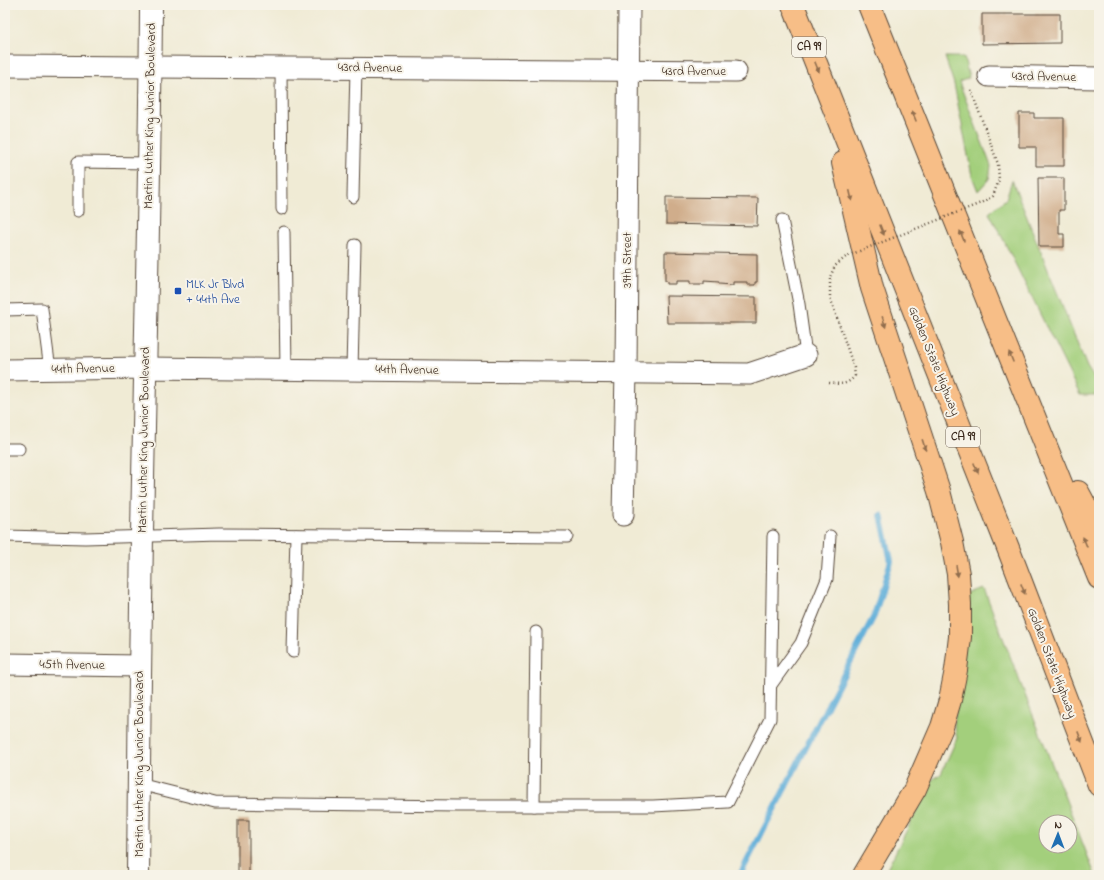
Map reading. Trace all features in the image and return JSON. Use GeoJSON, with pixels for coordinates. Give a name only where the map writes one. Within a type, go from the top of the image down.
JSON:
{"type":"FeatureCollection","features":[{"type":"Feature","properties":{"kind":"highway","name":"Golden State Highway"},"geometry":{"type":"LineString","coordinates":[[793,5],[1002,534],[1099,785]]}},
{"type":"Feature","properties":{"kind":"highway"},"geometry":{"type":"LineString","coordinates":[[869,5],[1099,578]]}},
{"type":"Feature","properties":{"kind":"highway"},"geometry":{"type":"LineString","coordinates":[[826,90],[872,288],[939,491],[952,542],[958,574],[960,604],[960,637],[956,670],[950,700],[942,727],[915,789],[864,875]]}},
{"type":"Feature","properties":{"kind":"highway"},"geometry":{"type":"LineString","coordinates":[[1026,393],[1099,531]]}},
{"type":"Feature","properties":{"kind":"street","name":"Martin Luther King Junior Boulevard"},"geometry":{"type":"LineString","coordinates":[[138,875],[142,537],[150,163],[151,5]]}},
{"type":"Feature","properties":{"kind":"street","name":"39th Street"},"geometry":{"type":"LineString","coordinates":[[623,515],[626,372],[628,5]]}},
{"type":"Feature","properties":{"kind":"street","name":"43rd Avenue"},"geometry":{"type":"LineString","coordinates":[[5,66],[736,71]]}},
{"type":"Feature","properties":{"kind":"street","name":"43rd Avenue"},"geometry":{"type":"LineString","coordinates":[[989,76],[1099,78]]}},
{"type":"Feature","properties":{"kind":"street","name":"44th Avenue"},"geometry":{"type":"LineString","coordinates":[[5,370],[145,368],[749,374],[806,355]]}},
{"type":"Feature","properties":{"kind":"street","name":"45th Avenue"},"geometry":{"type":"LineString","coordinates":[[5,664],[140,666]]}},
{"type":"Feature","properties":{"kind":"lane"},"geometry":{"type":"LineString","coordinates":[[281,67],[282,209]]}},
{"type":"Feature","properties":{"kind":"lane"},"geometry":{"type":"LineString","coordinates":[[353,197],[356,68]]}},
{"type":"Feature","properties":{"kind":"lane"},"geometry":{"type":"LineString","coordinates":[[78,211],[78,162],[150,163]]}},
{"type":"Feature","properties":{"kind":"lane"},"geometry":{"type":"LineString","coordinates":[[782,220],[799,304],[806,355]]}},
{"type":"Feature","properties":{"kind":"lane"},"geometry":{"type":"LineString","coordinates":[[284,232],[286,369]]}},
{"type":"Feature","properties":{"kind":"lane"},"geometry":{"type":"LineString","coordinates":[[352,370],[355,245]]}},
{"type":"Feature","properties":{"kind":"lane"},"geometry":{"type":"LineString","coordinates":[[5,310],[42,309],[50,370]]}},
{"type":"Feature","properties":{"kind":"lane"},"geometry":{"type":"LineString","coordinates":[[5,449],[19,450]]}},
{"type":"Feature","properties":{"kind":"lane"},"geometry":{"type":"LineString","coordinates":[[5,536],[85,538],[219,534],[567,537]]}},
{"type":"Feature","properties":{"kind":"lane"},"geometry":{"type":"LineString","coordinates":[[294,652],[296,535]]}},
{"type":"Feature","properties":{"kind":"lane"},"geometry":{"type":"LineString","coordinates":[[139,784],[215,803],[653,806],[728,802],[770,719],[773,536]]}},
{"type":"Feature","properties":{"kind":"lane"},"geometry":{"type":"LineString","coordinates":[[771,685],[800,643],[827,579],[830,536]]}},
{"type":"Feature","properties":{"kind":"lane"},"geometry":{"type":"LineString","coordinates":[[534,806],[536,632]]}},
{"type":"Feature","properties":{"kind":"path"},"geometry":{"type":"LineString","coordinates":[[829,383],[843,384],[850,381],[855,376],[854,368],[830,297],[830,277],[835,266],[847,256],[981,203],[993,196],[999,180],[998,164],[970,87]]}},
{"type":"Feature","properties":{"kind":"green space"},"geometry":{"type":"Polygon","coordinates":[[[945,57],[964,57],[969,78],[959,82],[991,166],[989,179],[978,191],[972,176],[954,84],[945,57]]]}},
{"type":"Feature","properties":{"kind":"green space"},"geometry":{"type":"Polygon","coordinates":[[[1012,180],[1087,367],[1099,386],[1099,395],[1080,395],[989,213],[1006,199],[1012,180]]]}},
{"type":"Feature","properties":{"kind":"green space"},"geometry":{"type":"Polygon","coordinates":[[[984,589],[1071,814],[1038,814],[1038,854],[1078,854],[1078,831],[1095,875],[884,875],[932,780],[941,774],[957,738],[954,725],[969,595],[984,589]]]}},
{"type":"Feature","properties":{"kind":"building"},"geometry":{"type":"Polygon","coordinates":[[[982,14],[1060,14],[1060,43],[982,44],[982,14]]]}},
{"type":"Feature","properties":{"kind":"building"},"geometry":{"type":"Polygon","coordinates":[[[1019,113],[1034,113],[1034,118],[1064,118],[1064,166],[1036,166],[1036,147],[1019,147],[1019,113]]]}},
{"type":"Feature","properties":{"kind":"building"},"geometry":{"type":"Polygon","coordinates":[[[1038,178],[1064,178],[1064,210],[1059,210],[1059,234],[1064,234],[1064,247],[1039,247],[1038,178]]]}},
{"type":"Feature","properties":{"kind":"building"},"geometry":{"type":"Polygon","coordinates":[[[666,197],[758,198],[757,226],[666,224],[666,197]]]}},
{"type":"Feature","properties":{"kind":"building"},"geometry":{"type":"Polygon","coordinates":[[[665,252],[757,254],[757,282],[755,282],[755,285],[747,285],[747,282],[733,282],[733,285],[704,281],[704,284],[690,284],[690,281],[676,281],[676,284],[667,284],[667,281],[665,281],[665,252]]]}},
{"type":"Feature","properties":{"kind":"building"},"geometry":{"type":"Polygon","coordinates":[[[666,296],[756,297],[756,323],[667,323],[666,296]]]}},
{"type":"Feature","properties":{"kind":"building"},"geometry":{"type":"Polygon","coordinates":[[[238,820],[249,820],[249,875],[238,875],[238,820]]]}},
{"type":"Feature","properties":{"kind":"waterway"},"geometry":{"type":"LineString","coordinates":[[740,875],[874,616],[891,561],[881,515]]}},
{"type":"Feature","properties":{"kind":"place","name":"MLK Jr Blvd + 44th Ave"},"geometry":{"type":"Point","coordinates":[178,291]}}]}
